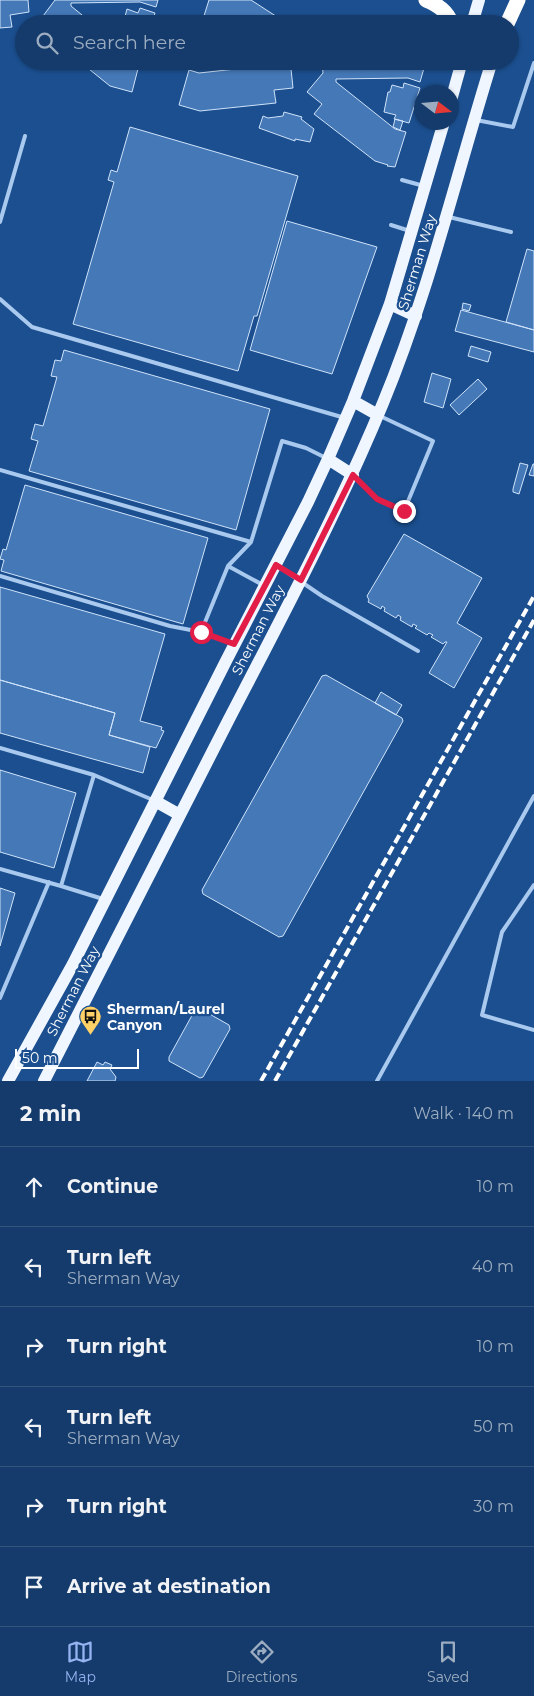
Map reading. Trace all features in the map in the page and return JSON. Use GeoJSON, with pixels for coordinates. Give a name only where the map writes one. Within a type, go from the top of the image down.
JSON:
{"type":"FeatureCollection","features":[{"type":"Feature","properties":{"kind":"highway"},"geometry":{"type":"LineString","coordinates":[[426,0],[436,4],[447,15]]}},
{"type":"Feature","properties":{"kind":"highway"},"geometry":{"type":"LineString","coordinates":[[510,15],[518,0]]}},
{"type":"Feature","properties":{"kind":"main road"},"geometry":{"type":"LineString","coordinates":[[475,15],[479,0]]}},
{"type":"Feature","properties":{"kind":"main road"},"geometry":{"type":"LineString","coordinates":[[507,15],[510,0]]}},
{"type":"Feature","properties":{"kind":"main road"},"geometry":{"type":"LineString","coordinates":[[455,85],[460,70]]}},
{"type":"Feature","properties":{"kind":"main road","name":"Sherman Way"},"geometry":{"type":"LineString","coordinates":[[44,1081],[353,475],[409,338],[489,70]]}},
{"type":"Feature","properties":{"kind":"main road","name":"Sherman Way"},"geometry":{"type":"LineString","coordinates":[[8,1081],[73,964],[328,459],[353,401],[390,304],[442,130]]}},
{"type":"Feature","properties":{"kind":"main road"},"geometry":{"type":"LineString","coordinates":[[390,304],[416,316]]}},
{"type":"Feature","properties":{"kind":"main road"},"geometry":{"type":"LineString","coordinates":[[353,401],[378,415]]}},
{"type":"Feature","properties":{"kind":"main road"},"geometry":{"type":"LineString","coordinates":[[328,459],[353,475]]}},
{"type":"Feature","properties":{"kind":"main road"},"geometry":{"type":"LineString","coordinates":[[155,801],[180,814]]}},
{"type":"Feature","properties":{"kind":"lane"},"geometry":{"type":"LineString","coordinates":[[474,120],[513,127],[534,63]]}},
{"type":"Feature","properties":{"kind":"lane"},"geometry":{"type":"LineString","coordinates":[[0,222],[25,136]]}},
{"type":"Feature","properties":{"kind":"lane"},"geometry":{"type":"LineString","coordinates":[[402,180],[426,187]]}},
{"type":"Feature","properties":{"kind":"lane"},"geometry":{"type":"LineString","coordinates":[[447,216],[511,232]]}},
{"type":"Feature","properties":{"kind":"lane"},"geometry":{"type":"LineString","coordinates":[[391,225],[413,231]]}},
{"type":"Feature","properties":{"kind":"lane"},"geometry":{"type":"LineString","coordinates":[[0,299],[32,327],[346,418]]}},
{"type":"Feature","properties":{"kind":"lane"},"geometry":{"type":"LineString","coordinates":[[353,475],[377,499],[404,511],[433,441],[378,415]]}},
{"type":"Feature","properties":{"kind":"lane"},"geometry":{"type":"LineString","coordinates":[[201,632],[228,566],[251,542],[282,441],[306,448],[328,459]]}},
{"type":"Feature","properties":{"kind":"lane"},"geometry":{"type":"LineString","coordinates":[[0,470],[251,542]]}},
{"type":"Feature","properties":{"kind":"lane"},"geometry":{"type":"LineString","coordinates":[[276,565],[301,580],[322,596],[418,651]]}},
{"type":"Feature","properties":{"kind":"lane"},"geometry":{"type":"LineString","coordinates":[[228,566],[265,586]]}},
{"type":"Feature","properties":{"kind":"lane"},"geometry":{"type":"LineString","coordinates":[[0,576],[170,626],[201,632],[234,644]]}},
{"type":"Feature","properties":{"kind":"lane"},"geometry":{"type":"LineString","coordinates":[[0,748],[94,775],[155,801]]}},
{"type":"Feature","properties":{"kind":"lane"},"geometry":{"type":"LineString","coordinates":[[61,886],[94,775]]}},
{"type":"Feature","properties":{"kind":"lane"},"geometry":{"type":"LineString","coordinates":[[377,1081],[534,796]]}},
{"type":"Feature","properties":{"kind":"lane"},"geometry":{"type":"LineString","coordinates":[[0,868],[106,899]]}},
{"type":"Feature","properties":{"kind":"lane"},"geometry":{"type":"LineString","coordinates":[[0,998],[49,882]]}},
{"type":"Feature","properties":{"kind":"lane"},"geometry":{"type":"LineString","coordinates":[[534,885],[502,932],[482,1015],[534,1030]]}},
{"type":"Feature","properties":{"kind":"building"},"geometry":{"type":"Polygon","coordinates":[[[0,0],[28,0],[29,12],[10,15],[12,27],[0,28],[0,0]]]}},
{"type":"Feature","properties":{"kind":"building"},"geometry":{"type":"Polygon","coordinates":[[[55,0],[158,0],[156,7],[140,2],[71,3],[71,6],[82,15],[44,15],[55,0]]]}},
{"type":"Feature","properties":{"kind":"building"},"geometry":{"type":"Polygon","coordinates":[[[209,0],[251,0],[274,15],[204,15],[209,0]]]}},
{"type":"Feature","properties":{"kind":"building"},"geometry":{"type":"Polygon","coordinates":[[[140,8],[155,13],[154,15],[125,15],[127,9],[138,13],[140,8]]]}},
{"type":"Feature","properties":{"kind":"building"},"geometry":{"type":"Polygon","coordinates":[[[90,70],[138,70],[132,92],[110,86],[90,70]]]}},
{"type":"Feature","properties":{"kind":"building"},"geometry":{"type":"Polygon","coordinates":[[[189,70],[199,73],[227,70],[291,70],[293,88],[274,90],[276,103],[200,111],[179,105],[189,70]]]}},
{"type":"Feature","properties":{"kind":"building"},"geometry":{"type":"Polygon","coordinates":[[[323,70],[423,70],[420,82],[408,78],[336,79],[336,82],[395,129],[406,132],[395,167],[375,161],[314,114],[322,104],[307,92],[323,73],[323,70]]]}},
{"type":"Feature","properties":{"kind":"building"},"geometry":{"type":"Polygon","coordinates":[[[404,83],[414,86],[414,107],[409,123],[394,119],[396,115],[384,112],[388,92],[390,92],[392,85],[403,88],[404,83]]]}},
{"type":"Feature","properties":{"kind":"building"},"geometry":{"type":"Polygon","coordinates":[[[284,112],[302,117],[301,119],[314,129],[310,142],[295,139],[295,141],[259,128],[263,116],[268,118],[283,116],[284,112]]]}},
{"type":"Feature","properties":{"kind":"building"},"geometry":{"type":"Polygon","coordinates":[[[395,119],[403,121],[400,130],[393,127],[395,119]]]}},
{"type":"Feature","properties":{"kind":"building"},"geometry":{"type":"Polygon","coordinates":[[[130,127],[298,176],[257,316],[254,316],[238,371],[73,324],[114,182],[108,180],[111,170],[117,172],[130,127]]]}},
{"type":"Feature","properties":{"kind":"building"},"geometry":{"type":"Polygon","coordinates":[[[287,221],[377,247],[332,374],[250,350],[287,221]]]}},
{"type":"Feature","properties":{"kind":"building"},"geometry":{"type":"Polygon","coordinates":[[[527,249],[534,251],[534,330],[506,322],[527,249]]]}},
{"type":"Feature","properties":{"kind":"building"},"geometry":{"type":"Polygon","coordinates":[[[463,303],[471,305],[469,311],[462,309],[463,303]]]}},
{"type":"Feature","properties":{"kind":"building"},"geometry":{"type":"Polygon","coordinates":[[[461,310],[534,330],[534,352],[455,331],[461,310]]]}},
{"type":"Feature","properties":{"kind":"building"},"geometry":{"type":"Polygon","coordinates":[[[471,346],[491,352],[488,362],[468,356],[471,346]]]}},
{"type":"Feature","properties":{"kind":"building"},"geometry":{"type":"Polygon","coordinates":[[[64,350],[270,409],[236,530],[29,471],[38,441],[31,439],[35,424],[43,426],[57,377],[51,376],[55,360],[61,361],[64,350]]]}},
{"type":"Feature","properties":{"kind":"building"},"geometry":{"type":"Polygon","coordinates":[[[432,373],[451,379],[443,408],[424,402],[432,373]]]}},
{"type":"Feature","properties":{"kind":"building"},"geometry":{"type":"Polygon","coordinates":[[[478,379],[487,389],[459,415],[450,405],[478,379]]]}},
{"type":"Feature","properties":{"kind":"building"},"geometry":{"type":"Polygon","coordinates":[[[520,463],[528,465],[519,494],[513,492],[513,489],[520,463]]]}},
{"type":"Feature","properties":{"kind":"building"},"geometry":{"type":"Polygon","coordinates":[[[534,464],[534,476],[529,475],[534,464]]]}},
{"type":"Feature","properties":{"kind":"building"},"geometry":{"type":"Polygon","coordinates":[[[25,485],[208,538],[183,624],[1,571],[4,560],[0,559],[3,549],[6,550],[25,485]]]}},
{"type":"Feature","properties":{"kind":"building"},"geometry":{"type":"Polygon","coordinates":[[[404,534],[482,578],[457,623],[482,638],[454,688],[429,673],[447,642],[443,644],[431,637],[433,635],[429,633],[427,635],[415,628],[417,626],[413,624],[412,627],[400,620],[401,617],[398,615],[396,618],[384,611],[385,608],[382,606],[381,609],[368,602],[367,596],[404,534]]]}},
{"type":"Feature","properties":{"kind":"building"},"geometry":{"type":"Polygon","coordinates":[[[0,587],[165,634],[140,721],[162,727],[161,730],[164,731],[156,748],[109,735],[115,713],[0,680],[0,587]]]}},
{"type":"Feature","properties":{"kind":"building"},"geometry":{"type":"Polygon","coordinates":[[[326,675],[402,718],[403,721],[283,936],[279,937],[203,894],[202,890],[322,676],[326,675]]]}},
{"type":"Feature","properties":{"kind":"building"},"geometry":{"type":"Polygon","coordinates":[[[0,680],[115,713],[109,735],[150,747],[143,773],[0,733],[0,680]]]}},
{"type":"Feature","properties":{"kind":"building"},"geometry":{"type":"Polygon","coordinates":[[[381,692],[402,705],[396,715],[375,703],[381,692]]]}},
{"type":"Feature","properties":{"kind":"building"},"geometry":{"type":"Polygon","coordinates":[[[0,770],[76,793],[54,868],[0,852],[0,770]]]}},
{"type":"Feature","properties":{"kind":"building"},"geometry":{"type":"Polygon","coordinates":[[[0,888],[15,893],[0,946],[0,888]]]}},
{"type":"Feature","properties":{"kind":"building"},"geometry":{"type":"Polygon","coordinates":[[[199,1008],[229,1025],[230,1029],[203,1077],[200,1078],[169,1061],[169,1057],[195,1010],[199,1008]]]}},
{"type":"Feature","properties":{"kind":"building"},"geometry":{"type":"Polygon","coordinates":[[[97,1062],[103,1065],[105,1062],[112,1065],[110,1069],[116,1077],[115,1081],[87,1081],[97,1062]]]}},
{"type":"Feature","properties":{"kind":"railway"},"geometry":{"type":"LineString","coordinates":[[261,1081],[534,596]]}},
{"type":"Feature","properties":{"kind":"railway"},"geometry":{"type":"LineString","coordinates":[[275,1081],[534,620]]}},
{"type":"Feature","properties":{"kind":"place","name":"Sherman/Laurel Canyon"},"geometry":{"type":"Point","coordinates":[91,1036]}},
{"type":"Feature","properties":{"kind":"route"},"geometry":{"type":"LineString","coordinates":[[201,632],[234,644],[276,565],[301,580],[353,475],[377,499],[404,511]]}}]}
